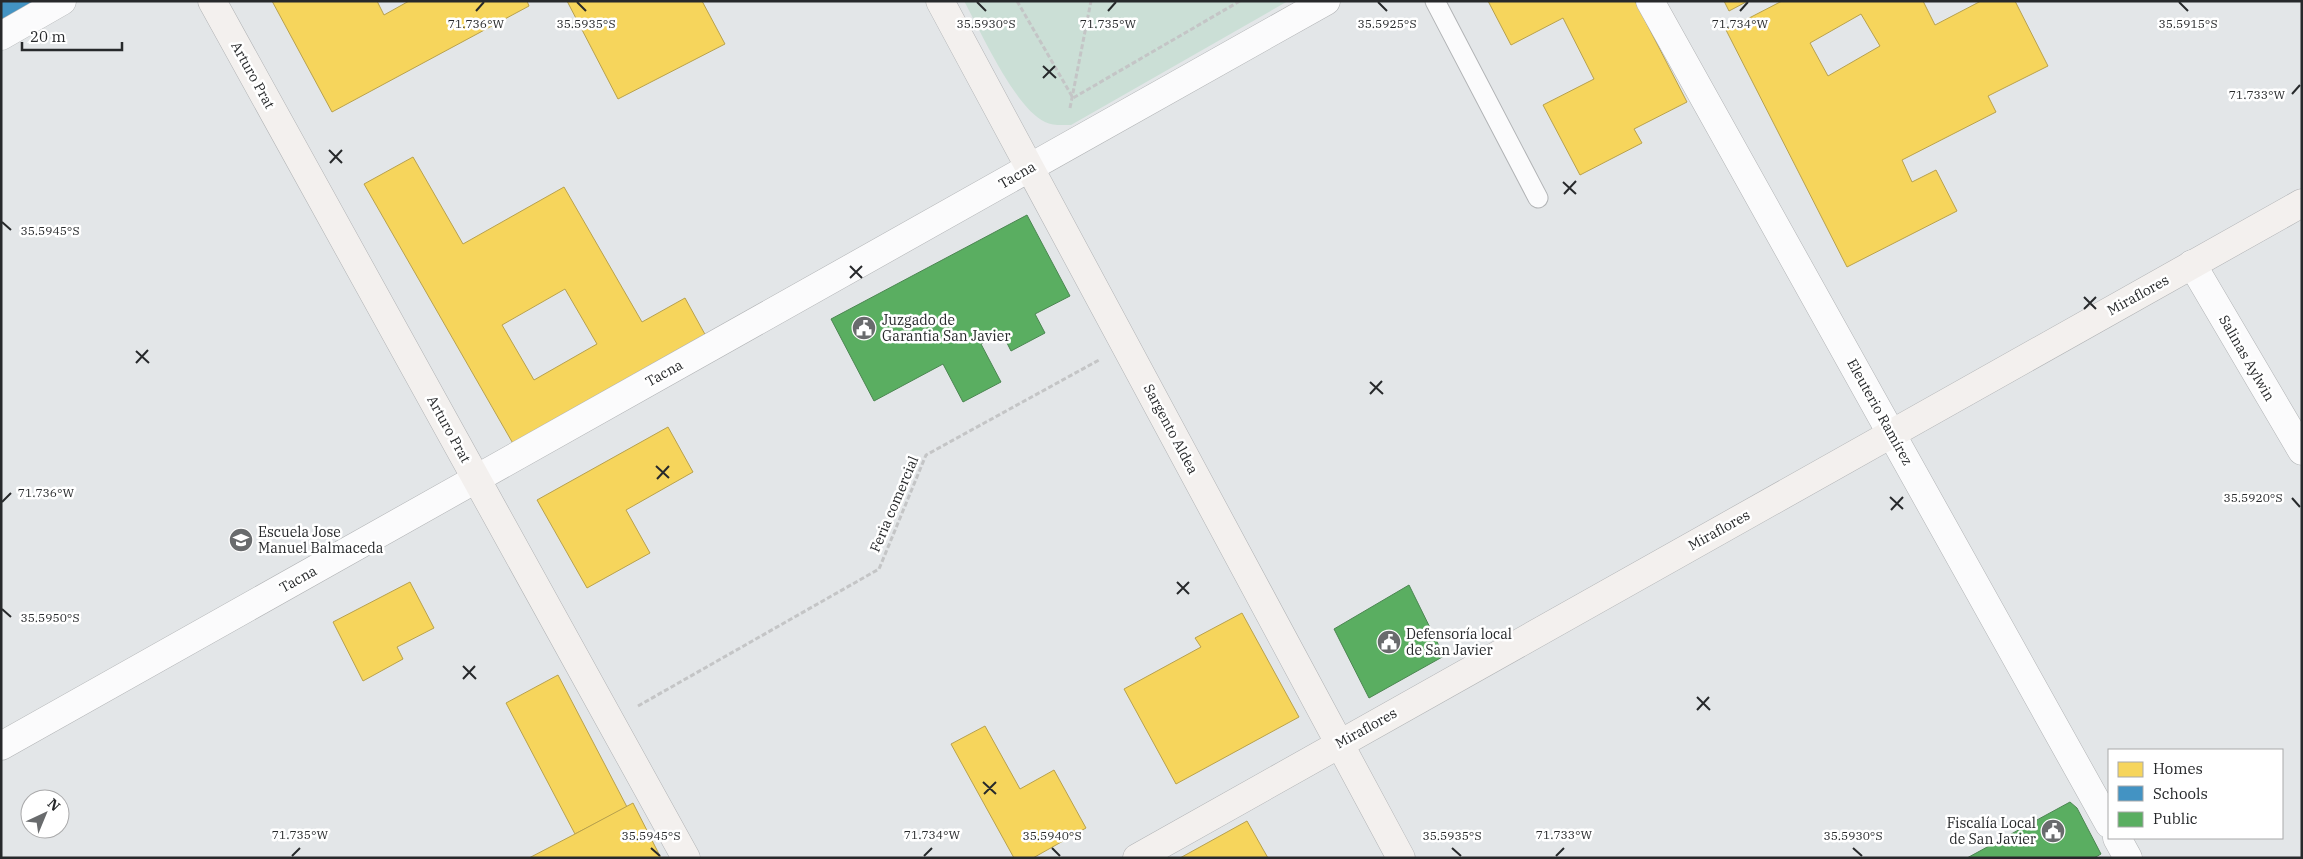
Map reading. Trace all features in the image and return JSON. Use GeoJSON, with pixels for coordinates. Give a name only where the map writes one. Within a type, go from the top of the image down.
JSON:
{"type":"FeatureCollection","features":[{"type":"Feature","properties":{"kind":"street"},"geometry":{"type":"LineString","coordinates":[[1,36],[62,1]]}},
{"type":"Feature","properties":{"kind":"street","name":"Arturo Prat"},"geometry":{"type":"LineString","coordinates":[[212,1],[477,478],[609,723],[686,858]]}},
{"type":"Feature","properties":{"kind":"street","name":"Sargento Aldea"},"geometry":{"type":"LineString","coordinates":[[940,1],[1031,167],[1401,858]]}},
{"type":"Feature","properties":{"kind":"street","name":"Tacna"},"geometry":{"type":"LineString","coordinates":[[1,746],[1326,1]]}},
{"type":"Feature","properties":{"kind":"street","name":"Eleuterio Ramírez"},"geometry":{"type":"LineString","coordinates":[[1650,1],[2108,822]]}},
{"type":"Feature","properties":{"kind":"street","name":"Miraflores"},"geometry":{"type":"LineString","coordinates":[[1136,858],[2302,203]]}},
{"type":"Feature","properties":{"kind":"street","name":"Salinas Aylwin"},"geometry":{"type":"LineString","coordinates":[[2192,264],[2302,451]]}},
{"type":"Feature","properties":{"kind":"street"},"geometry":{"type":"LineString","coordinates":[[2118,839],[2128,858]]}},
{"type":"Feature","properties":{"kind":"lane"},"geometry":{"type":"LineString","coordinates":[[1435,1],[1538,198]]}},
{"type":"Feature","properties":{"kind":"path"},"geometry":{"type":"LineString","coordinates":[[1017,1],[1073,98]]}},
{"type":"Feature","properties":{"kind":"path"},"geometry":{"type":"LineString","coordinates":[[1054,154],[1073,98],[1091,1]]}},
{"type":"Feature","properties":{"kind":"path"},"geometry":{"type":"LineString","coordinates":[[1073,98],[1240,1]]}},
{"type":"Feature","properties":{"kind":"path","name":"Feria comercial"},"geometry":{"type":"LineString","coordinates":[[609,723],[879,569],[926,455],[1127,346]]}},
{"type":"Feature","properties":{"kind":"green space"},"geometry":{"type":"Polygon","coordinates":[[[964,1],[1288,1],[1071,125],[1061,125],[1045,122],[1022,102],[989,49],[964,1]]]}},
{"type":"Feature","properties":{"kind":"building: Homes"},"geometry":{"type":"Polygon","coordinates":[[[272,1],[377,1],[384,15],[409,1],[527,1],[529,6],[332,112],[272,1]]]}},
{"type":"Feature","properties":{"kind":"building: Homes"},"geometry":{"type":"Polygon","coordinates":[[[567,1],[702,1],[725,44],[618,99],[567,1]]]}},
{"type":"Feature","properties":{"kind":"building: Homes"},"geometry":{"type":"Polygon","coordinates":[[[1488,1],[1635,1],[1687,102],[1634,129],[1642,143],[1580,175],[1543,105],[1594,79],[1563,18],[1511,45],[1488,1]]]}},
{"type":"Feature","properties":{"kind":"building: Homes"},"geometry":{"type":"Polygon","coordinates":[[[1724,1],[1748,1],[1729,11],[1724,1]]]}},
{"type":"Feature","properties":{"kind":"building: Homes"},"geometry":{"type":"Polygon","coordinates":[[[1782,1],[1923,1],[1935,25],[1981,1],[2015,1],[2048,66],[1988,96],[1996,112],[1902,160],[1912,182],[1936,170],[1957,211],[1847,267],[1726,30],[1782,1]],[[1861,14],[1810,43],[1828,76],[1880,46],[1861,14]]]}},
{"type":"Feature","properties":{"kind":"building: Homes"},"geometry":{"type":"Polygon","coordinates":[[[413,157],[463,244],[564,187],[642,322],[685,298],[707,338],[515,447],[364,184],[413,157]],[[565,289],[502,325],[534,380],[597,344],[565,289]]]}},
{"type":"Feature","properties":{"kind":"building: Homes"},"geometry":{"type":"Polygon","coordinates":[[[668,427],[693,472],[626,510],[650,553],[587,588],[537,500],[668,427]]]}},
{"type":"Feature","properties":{"kind":"building: Homes"},"geometry":{"type":"Polygon","coordinates":[[[410,582],[434,628],[397,647],[403,659],[363,681],[333,622],[410,582]]]}},
{"type":"Feature","properties":{"kind":"building: Homes"},"geometry":{"type":"Polygon","coordinates":[[[1242,613],[1299,717],[1176,784],[1124,689],[1201,647],[1195,638],[1242,613]]]}},
{"type":"Feature","properties":{"kind":"building: Homes"},"geometry":{"type":"Polygon","coordinates":[[[558,675],[627,807],[575,834],[506,703],[558,675]]]}},
{"type":"Feature","properties":{"kind":"building: Homes"},"geometry":{"type":"Polygon","coordinates":[[[985,726],[1020,789],[1054,770],[1086,828],[1033,858],[1014,858],[951,744],[985,726]]]}},
{"type":"Feature","properties":{"kind":"building: Homes"},"geometry":{"type":"Polygon","coordinates":[[[633,803],[661,858],[529,858],[575,834],[633,803]]]}},
{"type":"Feature","properties":{"kind":"building: Homes"},"geometry":{"type":"Polygon","coordinates":[[[1247,821],[1268,858],[1180,858],[1247,821]]]}},
{"type":"Feature","properties":{"kind":"building: Schools"},"geometry":{"type":"Polygon","coordinates":[[[1,1],[41,1],[1,23],[1,1]]]}},
{"type":"Feature","properties":{"kind":"building: Public"},"geometry":{"type":"Polygon","coordinates":[[[1027,215],[1070,296],[1035,314],[1045,333],[1011,351],[1002,333],[981,344],[1001,382],[963,402],[943,364],[874,401],[831,319],[1027,215]]]}},
{"type":"Feature","properties":{"kind":"building: Public","name":"Defensoría local de San Javier"},"geometry":{"type":"Polygon","coordinates":[[[1409,585],[1444,656],[1369,698],[1334,629],[1409,585]]]}},
{"type":"Feature","properties":{"kind":"building: Public","name":"Fiscalía Local de San Javier"},"geometry":{"type":"Polygon","coordinates":[[[2070,802],[2077,808],[2101,854],[2094,858],[1967,858],[2070,802]]]}},
{"type":"Feature","properties":{"kind":"place","name":"Juzgado de Garantia San Javier"},"geometry":{"type":"Point","coordinates":[864,328]}},
{"type":"Feature","properties":{"kind":"place","name":"Escuela Jose Manuel Balmaceda"},"geometry":{"type":"Point","coordinates":[241,540]}},
{"type":"Feature","properties":{"kind":"place","name":"Defensoría local de San Javier"},"geometry":{"type":"Point","coordinates":[1389,642]}},
{"type":"Feature","properties":{"kind":"place","name":"Fiscalía Local de San Javier"},"geometry":{"type":"Point","coordinates":[2053,831]}}]}
